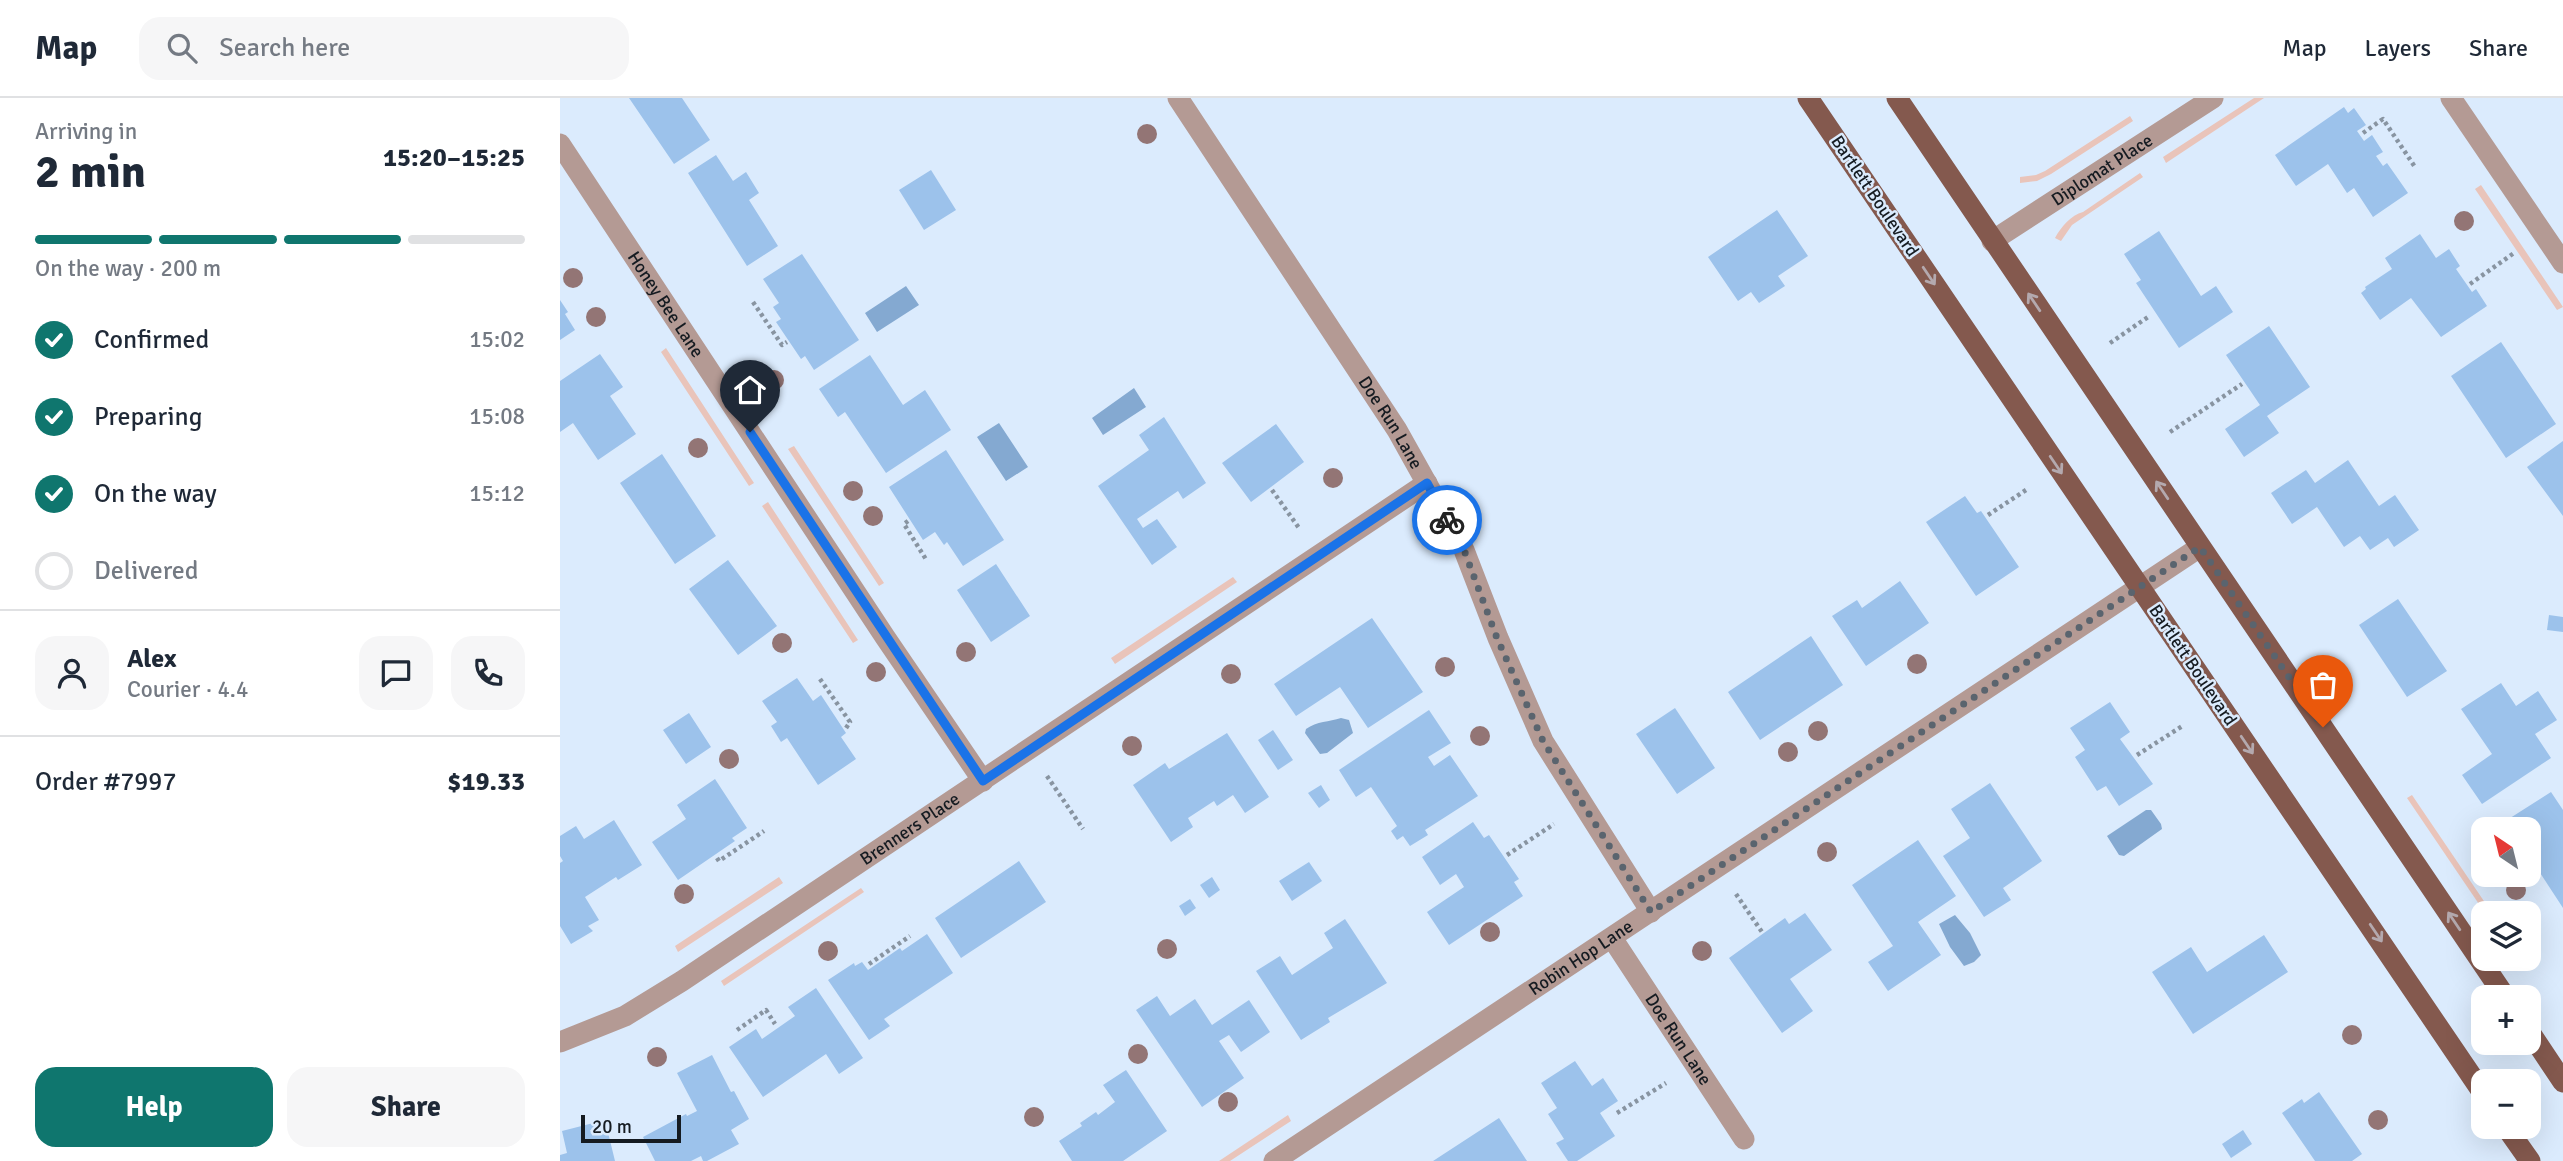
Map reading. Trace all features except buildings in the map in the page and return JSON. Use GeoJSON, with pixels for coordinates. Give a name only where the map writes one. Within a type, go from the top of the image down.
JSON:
{"type":"FeatureCollection","features":[{"type":"Feature","properties":{"kind":"main road","name":"Bartlett Boulevard"},"geometry":{"type":"LineString","coordinates":[[1808,98],[2471,1075]]}},
{"type":"Feature","properties":{"kind":"main road"},"geometry":{"type":"LineString","coordinates":[[1897,98],[2497,985]]}},
{"type":"Feature","properties":{"kind":"main road"},"geometry":{"type":"LineString","coordinates":[[2541,1049],[2563,1082]]}},
{"type":"Feature","properties":{"kind":"main road"},"geometry":{"type":"LineString","coordinates":[[2515,1139],[2530,1161]]}},
{"type":"Feature","properties":{"kind":"street","name":"Doe Run Lane"},"geometry":{"type":"LineString","coordinates":[[1178,98],[1397,430],[1464,550],[1497,638],[1543,741],[1651,912]]}},
{"type":"Feature","properties":{"kind":"street","name":"Diplomat Place"},"geometry":{"type":"LineString","coordinates":[[1993,241],[2213,98]]}},
{"type":"Feature","properties":{"kind":"street"},"geometry":{"type":"LineString","coordinates":[[2451,98],[2563,263]]}},
{"type":"Feature","properties":{"kind":"street","name":"Honey Bee Lane"},"geometry":{"type":"LineString","coordinates":[[560,144],[885,638],[983,781]]}},
{"type":"Feature","properties":{"kind":"street","name":"Brenners Place"},"geometry":{"type":"LineString","coordinates":[[560,1042],[625,1016],[649,1002],[1427,483]]}},
{"type":"Feature","properties":{"kind":"street","name":"Robin Hop Lane"},"geometry":{"type":"LineString","coordinates":[[1274,1161],[2200,547]]}},
{"type":"Feature","properties":{"kind":"street","name":"Doe Run Lane"},"geometry":{"type":"LineString","coordinates":[[1612,938],[1744,1139]]}},
{"type":"Feature","properties":{"kind":"path"},"geometry":{"type":"LineString","coordinates":[[2363,133],[2383,119],[2415,167]]}},
{"type":"Feature","properties":{"kind":"path"},"geometry":{"type":"LineString","coordinates":[[2470,284],[2514,253]]}},
{"type":"Feature","properties":{"kind":"path"},"geometry":{"type":"LineString","coordinates":[[752,302],[782,345],[787,342]]}},
{"type":"Feature","properties":{"kind":"path"},"geometry":{"type":"LineString","coordinates":[[2110,343],[2148,317]]}},
{"type":"Feature","properties":{"kind":"path"},"geometry":{"type":"LineString","coordinates":[[2170,432],[2242,383]]}},
{"type":"Feature","properties":{"kind":"path"},"geometry":{"type":"LineString","coordinates":[[1272,490],[1299,528]]}},
{"type":"Feature","properties":{"kind":"path"},"geometry":{"type":"LineString","coordinates":[[1988,515],[2025,490]]}},
{"type":"Feature","properties":{"kind":"path"},"geometry":{"type":"LineString","coordinates":[[908,521],[904,524],[927,561]]}},
{"type":"Feature","properties":{"kind":"path"},"geometry":{"type":"LineString","coordinates":[[820,679],[850,722],[846,727]]}},
{"type":"Feature","properties":{"kind":"path"},"geometry":{"type":"LineString","coordinates":[[2137,755],[2184,724]]}},
{"type":"Feature","properties":{"kind":"path"},"geometry":{"type":"LineString","coordinates":[[1047,776],[1083,829]]}},
{"type":"Feature","properties":{"kind":"path"},"geometry":{"type":"LineString","coordinates":[[1507,855],[1554,824]]}},
{"type":"Feature","properties":{"kind":"path"},"geometry":{"type":"LineString","coordinates":[[717,858],[719,861],[764,831]]}},
{"type":"Feature","properties":{"kind":"path"},"geometry":{"type":"LineString","coordinates":[[1736,894],[1762,932]]}},
{"type":"Feature","properties":{"kind":"path"},"geometry":{"type":"LineString","coordinates":[[869,964],[910,936]]}},
{"type":"Feature","properties":{"kind":"path"},"geometry":{"type":"LineString","coordinates":[[737,1030],[766,1010],[775,1024]]}},
{"type":"Feature","properties":{"kind":"path"},"geometry":{"type":"LineString","coordinates":[[1617,1113],[1666,1083]]}},
{"type":"Feature","properties":{"kind":"shaded area"},"geometry":{"type":"Polygon","coordinates":[[[2254,98],[2264,98],[2166,163],[2163,157],[2254,98]]]}},
{"type":"Feature","properties":{"kind":"shaded area"},"geometry":{"type":"Polygon","coordinates":[[[2130,116],[2133,121],[2051,174],[2037,181],[2020,183],[2020,177],[2045,171],[2130,116]]]}},
{"type":"Feature","properties":{"kind":"shaded area"},"geometry":{"type":"Polygon","coordinates":[[[2140,173],[2143,177],[2072,225],[2061,241],[2055,238],[2070,219],[2140,173]]]}},
{"type":"Feature","properties":{"kind":"shaded area"},"geometry":{"type":"Polygon","coordinates":[[[2481,185],[2563,307],[2557,310],[2475,189],[2481,185]]]}},
{"type":"Feature","properties":{"kind":"shaded area"},"geometry":{"type":"Polygon","coordinates":[[[666,348],[754,483],[749,486],[661,352],[666,348]]]}},
{"type":"Feature","properties":{"kind":"shaded area"},"geometry":{"type":"Polygon","coordinates":[[[794,446],[884,583],[879,586],[788,449],[794,446]]]}},
{"type":"Feature","properties":{"kind":"shaded area"},"geometry":{"type":"Polygon","coordinates":[[[768,502],[858,640],[853,643],[762,506],[768,502]]]}},
{"type":"Feature","properties":{"kind":"shaded area"},"geometry":{"type":"Polygon","coordinates":[[[1233,577],[1237,582],[1115,664],[1111,658],[1233,577]]]}},
{"type":"Feature","properties":{"kind":"shaded area"},"geometry":{"type":"Polygon","coordinates":[[[2412,795],[2471,882],[2471,887],[2474,887],[2484,901],[2477,901],[2407,798],[2412,795]]]}},
{"type":"Feature","properties":{"kind":"shaded area"},"geometry":{"type":"Polygon","coordinates":[[[779,877],[783,883],[678,952],[675,946],[779,877]]]}},
{"type":"Feature","properties":{"kind":"shaded area"},"geometry":{"type":"Polygon","coordinates":[[[861,888],[864,892],[724,986],[721,981],[861,888]]]}},
{"type":"Feature","properties":{"kind":"shaded area"},"geometry":{"type":"Polygon","coordinates":[[[1288,1115],[1291,1121],[1230,1161],[1219,1161],[1288,1115]]]}},
{"type":"Feature","properties":{"kind":"water"},"geometry":{"type":"Polygon","coordinates":[[[906,286],[919,305],[877,332],[865,313],[906,286]]]}},
{"type":"Feature","properties":{"kind":"water"},"geometry":{"type":"Polygon","coordinates":[[[1134,388],[1146,407],[1103,435],[1092,418],[1134,388]]]}},
{"type":"Feature","properties":{"kind":"water"},"geometry":{"type":"Polygon","coordinates":[[[999,423],[1028,467],[1006,481],[977,437],[999,423]]]}},
{"type":"Feature","properties":{"kind":"water"},"geometry":{"type":"Polygon","coordinates":[[[1341,718],[1349,720],[1353,733],[1327,753],[1320,754],[1305,733],[1306,729],[1341,718]]]}},
{"type":"Feature","properties":{"kind":"water"},"geometry":{"type":"Polygon","coordinates":[[[2146,810],[2151,810],[2162,829],[2124,856],[2119,855],[2107,836],[2146,810]]]}},
{"type":"Feature","properties":{"kind":"water"},"geometry":{"type":"Polygon","coordinates":[[[1955,915],[1970,933],[1981,955],[1964,966],[1950,947],[1939,924],[1955,915]]]}},
{"type":"Feature","properties":{"kind":"way so far"},"geometry":{"type":"LineString","coordinates":[[1447,520],[1464,550],[1497,638],[1543,741],[1651,912],[2200,547],[2323,727]]}},
{"type":"Feature","properties":{"kind":"route"},"geometry":{"type":"LineString","coordinates":[[750,432],[885,638],[983,781],[1427,483],[1447,520]]}}]}
